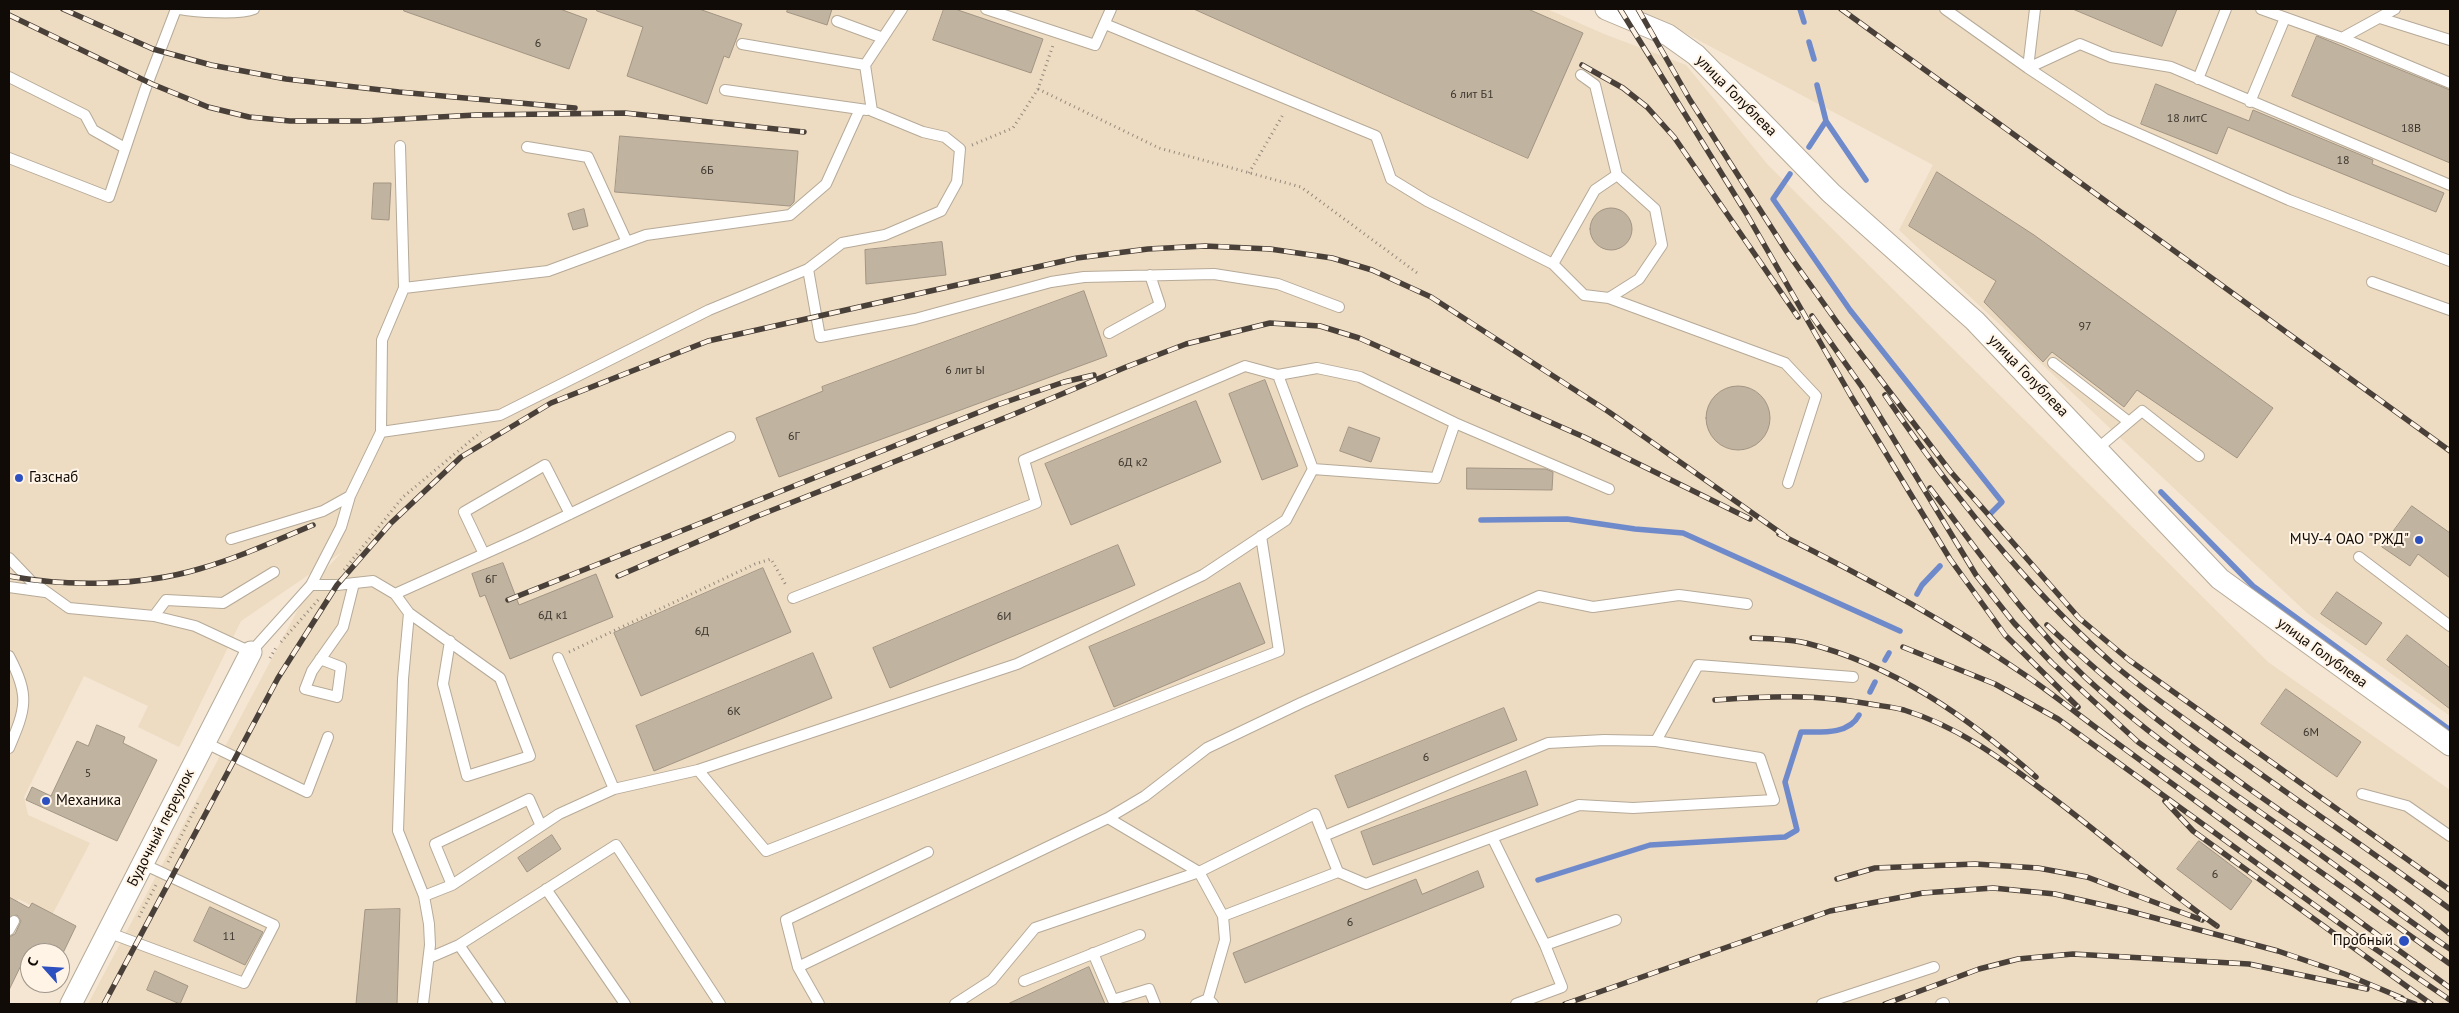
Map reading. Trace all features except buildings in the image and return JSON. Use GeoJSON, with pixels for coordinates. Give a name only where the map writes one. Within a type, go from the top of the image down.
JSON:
{"type":"FeatureCollection","features":[{"type":"Feature","properties":{"kind":"street","name":"улица Голублева"},"geometry":{"type":"LineString","coordinates":[[1606,9],[1668,35],[1696,55],[1831,193],[1975,321],[2220,579],[2450,746]]}},
{"type":"Feature","properties":{"kind":"street","name":"Будочный переулок"},"geometry":{"type":"LineString","coordinates":[[71,1004],[204,742],[259,658]]}},
{"type":"Feature","properties":{"kind":"lane"},"geometry":{"type":"LineString","coordinates":[[9,158],[109,197],[125,148],[178,9],[249,11],[254,9]]}},
{"type":"Feature","properties":{"kind":"lane"},"geometry":{"type":"LineString","coordinates":[[872,111],[865,65],[902,9]]}},
{"type":"Feature","properties":{"kind":"lane"},"geometry":{"type":"LineString","coordinates":[[986,9],[1095,45],[1111,9]]}},
{"type":"Feature","properties":{"kind":"lane"},"geometry":{"type":"LineString","coordinates":[[1945,9],[2028,68],[2105,119],[2289,200],[2450,261]]}},
{"type":"Feature","properties":{"kind":"lane"},"geometry":{"type":"LineString","coordinates":[[2028,68],[2035,9]]}},
{"type":"Feature","properties":{"kind":"lane"},"geometry":{"type":"LineString","coordinates":[[2198,79],[2226,9]]}},
{"type":"Feature","properties":{"kind":"lane"},"geometry":{"type":"LineString","coordinates":[[2261,9],[2450,80]]}},
{"type":"Feature","properties":{"kind":"lane"},"geometry":{"type":"LineString","coordinates":[[2342,38],[2394,9]]}},
{"type":"Feature","properties":{"kind":"lane"},"geometry":{"type":"LineString","coordinates":[[2250,102],[2286,18]]}},
{"type":"Feature","properties":{"kind":"lane"},"geometry":{"type":"LineString","coordinates":[[2380,18],[2450,40]]}},
{"type":"Feature","properties":{"kind":"lane"},"geometry":{"type":"LineString","coordinates":[[838,21],[883,38]]}},
{"type":"Feature","properties":{"kind":"lane"},"geometry":{"type":"LineString","coordinates":[[1105,24],[1376,136],[1391,178],[1427,201],[1553,264],[1584,295],[1609,298],[1786,363],[1816,396],[1788,483]]}},
{"type":"Feature","properties":{"kind":"lane"},"geometry":{"type":"LineString","coordinates":[[742,44],[865,65]]}},
{"type":"Feature","properties":{"kind":"lane"},"geometry":{"type":"LineString","coordinates":[[2028,68],[2080,44],[2111,57],[2171,67],[2450,185]]}},
{"type":"Feature","properties":{"kind":"lane"},"geometry":{"type":"LineString","coordinates":[[1581,75],[1595,85],[1617,175],[1655,209],[1662,245],[1639,279],[1609,298]]}},
{"type":"Feature","properties":{"kind":"lane"},"geometry":{"type":"LineString","coordinates":[[9,77],[85,115],[93,130],[125,148]]}},
{"type":"Feature","properties":{"kind":"lane"},"geometry":{"type":"LineString","coordinates":[[380,432],[500,415],[709,310],[808,269],[842,243],[886,235],[940,211],[957,182],[960,150],[945,137],[923,132],[872,111],[725,90]]}},
{"type":"Feature","properties":{"kind":"lane"},"geometry":{"type":"LineString","coordinates":[[404,288],[548,272],[646,235],[790,215],[826,184],[860,109]]}},
{"type":"Feature","properties":{"kind":"lane"},"geometry":{"type":"LineString","coordinates":[[9,558],[30,580],[70,608],[154,616],[195,626],[259,658],[311,585],[341,527],[350,496],[380,432],[382,340],[404,288],[400,146]]}},
{"type":"Feature","properties":{"kind":"lane"},"geometry":{"type":"LineString","coordinates":[[527,147],[588,157],[627,242]]}},
{"type":"Feature","properties":{"kind":"lane"},"geometry":{"type":"LineString","coordinates":[[1553,264],[1595,190],[1617,175]]}},
{"type":"Feature","properties":{"kind":"lane"},"geometry":{"type":"LineString","coordinates":[[808,269],[820,337],[916,319],[1050,282],[1084,276],[1214,274],[1278,284],[1340,307]]}},
{"type":"Feature","properties":{"kind":"lane"},"geometry":{"type":"LineString","coordinates":[[1109,333],[1160,305],[1150,275]]}},
{"type":"Feature","properties":{"kind":"lane"},"geometry":{"type":"LineString","coordinates":[[2372,282],[2450,310]]}},
{"type":"Feature","properties":{"kind":"lane"},"geometry":{"type":"LineString","coordinates":[[2052,363],[2128,422]]}},
{"type":"Feature","properties":{"kind":"lane"},"geometry":{"type":"LineString","coordinates":[[794,598],[1036,503],[1024,460],[1245,366],[1278,375],[1317,368],[1360,377],[1454,423],[1609,489]]}},
{"type":"Feature","properties":{"kind":"lane"},"geometry":{"type":"LineString","coordinates":[[424,896],[452,885],[559,814],[614,789],[698,770],[1017,664],[1203,575],[1286,520],[1313,468],[1278,375]]}},
{"type":"Feature","properties":{"kind":"lane"},"geometry":{"type":"LineString","coordinates":[[2097,449],[2142,411],[2199,456]]}},
{"type":"Feature","properties":{"kind":"lane"},"geometry":{"type":"LineString","coordinates":[[1313,468],[1436,478],[1454,423]]}},
{"type":"Feature","properties":{"kind":"lane"},"geometry":{"type":"LineString","coordinates":[[395,594],[570,514],[730,437]]}},
{"type":"Feature","properties":{"kind":"lane"},"geometry":{"type":"LineString","coordinates":[[484,554],[464,512],[545,465],[570,514]]}},
{"type":"Feature","properties":{"kind":"lane"},"geometry":{"type":"LineString","coordinates":[[231,539],[323,511],[350,496]]}},
{"type":"Feature","properties":{"kind":"lane"},"geometry":{"type":"LineString","coordinates":[[698,770],[766,851],[1280,651],[1261,536]]}},
{"type":"Feature","properties":{"kind":"lane"},"geometry":{"type":"LineString","coordinates":[[2358,557],[2450,626]]}},
{"type":"Feature","properties":{"kind":"lane"},"geometry":{"type":"LineString","coordinates":[[154,616],[166,600],[223,603],[274,572]]}},
{"type":"Feature","properties":{"kind":"lane"},"geometry":{"type":"LineString","coordinates":[[311,585],[332,585],[373,580],[395,594],[408,613],[450,640],[500,678],[530,756],[467,776],[443,684],[450,640]]}},
{"type":"Feature","properties":{"kind":"lane"},"geometry":{"type":"LineString","coordinates":[[320,658],[342,627],[354,583]]}},
{"type":"Feature","properties":{"kind":"lane"},"geometry":{"type":"LineString","coordinates":[[9,587],[48,593]]}},
{"type":"Feature","properties":{"kind":"lane"},"geometry":{"type":"LineString","coordinates":[[798,967],[1108,818],[1145,796],[1207,748],[1301,702],[1539,596],[1593,607],[1679,595],[1746,604]]}},
{"type":"Feature","properties":{"kind":"lane"},"geometry":{"type":"LineString","coordinates":[[408,613],[403,679],[398,831],[424,896],[429,924],[429,958],[423,1004]]}},
{"type":"Feature","properties":{"kind":"lane"},"geometry":{"type":"LineString","coordinates":[[9,656],[20,677],[24,704],[22,715],[9,748]]}},
{"type":"Feature","properties":{"kind":"lane"},"geometry":{"type":"LineString","coordinates":[[558,658],[614,789]]}},
{"type":"Feature","properties":{"kind":"lane"},"geometry":{"type":"LineString","coordinates":[[1656,741],[1698,665],[1853,677]]}},
{"type":"Feature","properties":{"kind":"lane"},"geometry":{"type":"LineString","coordinates":[[204,742],[307,792],[328,737]]}},
{"type":"Feature","properties":{"kind":"lane"},"geometry":{"type":"LineString","coordinates":[[1223,916],[1338,872],[1366,884],[1579,805],[1633,808],[1774,800],[1760,758],[1656,741],[1604,740],[1548,743],[1324,836]]}},
{"type":"Feature","properties":{"kind":"lane"},"geometry":{"type":"LineString","coordinates":[[2362,794],[2407,806],[2450,836]]}},
{"type":"Feature","properties":{"kind":"lane"},"geometry":{"type":"LineString","coordinates":[[452,885],[436,844],[529,798],[542,826]]}},
{"type":"Feature","properties":{"kind":"lane"},"geometry":{"type":"LineString","coordinates":[[955,1004],[992,980],[1035,928],[1199,872],[1315,814],[1338,872]]}},
{"type":"Feature","properties":{"kind":"lane"},"geometry":{"type":"LineString","coordinates":[[1108,818],[1199,872],[1223,916],[1225,940],[1210,1001],[1196,1004]]}},
{"type":"Feature","properties":{"kind":"lane"},"geometry":{"type":"LineString","coordinates":[[1492,837],[1545,944],[1562,987],[1516,1004]]}},
{"type":"Feature","properties":{"kind":"lane"},"geometry":{"type":"LineString","coordinates":[[429,958],[459,945],[616,844],[720,1004]]}},
{"type":"Feature","properties":{"kind":"lane"},"geometry":{"type":"LineString","coordinates":[[819,1004],[798,967],[786,920],[928,852]]}},
{"type":"Feature","properties":{"kind":"lane"},"geometry":{"type":"LineString","coordinates":[[108,932],[244,983],[274,925],[143,864]]}},
{"type":"Feature","properties":{"kind":"lane"},"geometry":{"type":"LineString","coordinates":[[546,889],[625,1004]]}},
{"type":"Feature","properties":{"kind":"lane"},"geometry":{"type":"LineString","coordinates":[[1545,944],[1616,920]]}},
{"type":"Feature","properties":{"kind":"lane"},"geometry":{"type":"LineString","coordinates":[[1024,980],[1140,935]]}},
{"type":"Feature","properties":{"kind":"lane"},"geometry":{"type":"LineString","coordinates":[[459,945],[500,1004]]}},
{"type":"Feature","properties":{"kind":"lane"},"geometry":{"type":"LineString","coordinates":[[1093,953],[1113,1000],[1149,989],[1155,1004]]}},
{"type":"Feature","properties":{"kind":"lane"},"geometry":{"type":"LineString","coordinates":[[1822,1004],[1934,967]]}},
{"type":"Feature","properties":{"kind":"path"},"geometry":{"type":"LineString","coordinates":[[960,150],[1013,128],[1038,89],[1057,32]]}},
{"type":"Feature","properties":{"kind":"path"},"geometry":{"type":"LineString","coordinates":[[1038,89],[1158,148],[1301,187],[1420,275]]}},
{"type":"Feature","properties":{"kind":"path"},"geometry":{"type":"LineString","coordinates":[[1248,173],[1291,101]]}},
{"type":"Feature","properties":{"kind":"path"},"geometry":{"type":"LineString","coordinates":[[259,658],[276,647],[332,585],[402,498],[500,415]]}},
{"type":"Feature","properties":{"kind":"path"},"geometry":{"type":"LineString","coordinates":[[558,658],[755,564],[770,559],[794,598]]}},
{"type":"Feature","properties":{"kind":"path"},"geometry":{"type":"LineString","coordinates":[[128,940],[202,794]]}},
{"type":"Feature","properties":{"kind":"shaded area"},"geometry":{"type":"Polygon","coordinates":[[[9,9],[1547,9],[1604,34],[1686,65],[1768,165],[2268,662],[2450,790],[2450,1004],[88,1004],[311,585],[342,552],[241,621],[179,747],[138,727],[148,706],[84,676],[24,797],[28,815],[90,843],[52,915],[18,899],[9,914],[9,9]]]}},
{"type":"Feature","properties":{"kind":"shaded area"},"geometry":{"type":"Polygon","coordinates":[[[1632,9],[2450,9],[2450,716],[2307,613],[1899,230],[1933,165],[1670,25],[1632,9]]]}},
{"type":"Feature","properties":{"kind":"waterway"},"geometry":{"type":"LineString","coordinates":[[1800,9],[1804,22]]}},
{"type":"Feature","properties":{"kind":"waterway"},"geometry":{"type":"LineString","coordinates":[[1809,42],[1814,59]]}},
{"type":"Feature","properties":{"kind":"waterway"},"geometry":{"type":"LineString","coordinates":[[1817,85],[1826,121],[1866,180]]}},
{"type":"Feature","properties":{"kind":"waterway"},"geometry":{"type":"LineString","coordinates":[[1809,147],[1826,121]]}},
{"type":"Feature","properties":{"kind":"waterway"},"geometry":{"type":"LineString","coordinates":[[1790,174],[1773,199],[1850,310],[2002,502],[1989,515]]}},
{"type":"Feature","properties":{"kind":"waterway"},"geometry":{"type":"LineString","coordinates":[[2161,492],[2253,586],[2450,730]]}},
{"type":"Feature","properties":{"kind":"waterway"},"geometry":{"type":"LineString","coordinates":[[1481,520],[1567,519],[1635,529],[1683,533],[1900,631]]}},
{"type":"Feature","properties":{"kind":"waterway"},"geometry":{"type":"LineString","coordinates":[[1917,594],[1922,585],[1940,566]]}},
{"type":"Feature","properties":{"kind":"waterway"},"geometry":{"type":"LineString","coordinates":[[1885,660],[1889,653]]}},
{"type":"Feature","properties":{"kind":"waterway"},"geometry":{"type":"LineString","coordinates":[[1870,692],[1875,682]]}},
{"type":"Feature","properties":{"kind":"waterway"},"geometry":{"type":"LineString","coordinates":[[1538,880],[1650,845],[1785,837],[1797,830],[1785,782],[1801,732],[1825,732],[1841,729],[1848,726],[1859,715]]}},
{"type":"Feature","properties":{"kind":"railway"},"geometry":{"type":"LineString","coordinates":[[63,9],[153,49],[211,65],[286,79],[399,92],[575,108]]}},
{"type":"Feature","properties":{"kind":"railway"},"geometry":{"type":"LineString","coordinates":[[1620,9],[1746,213],[1851,396],[1950,559],[2005,635],[2078,707]]}},
{"type":"Feature","properties":{"kind":"railway"},"geometry":{"type":"LineString","coordinates":[[1638,9],[1690,100],[1787,252],[1839,325],[1950,471],[2079,618],[2129,660],[2450,890]]}},
{"type":"Feature","properties":{"kind":"railway"},"geometry":{"type":"LineString","coordinates":[[1841,9],[2450,451]]}},
{"type":"Feature","properties":{"kind":"railway"},"geometry":{"type":"LineString","coordinates":[[9,15],[152,84],[208,107],[249,117],[290,121],[364,121],[476,115],[625,113],[804,132]]}},
{"type":"Feature","properties":{"kind":"railway"},"geometry":{"type":"LineString","coordinates":[[1582,65],[1623,88],[1647,107],[1674,137],[1798,317]]}},
{"type":"Feature","properties":{"kind":"railway"},"geometry":{"type":"LineString","coordinates":[[104,1004],[278,678],[337,585],[391,523],[461,457],[551,403],[708,341],[1077,258],[1148,249],[1205,246],[1270,249],[1332,258],[1372,270],[1431,297],[1609,412],[1785,536]]}},
{"type":"Feature","properties":{"kind":"railway"},"geometry":{"type":"LineString","coordinates":[[1812,316],[1862,387],[1976,575],[2014,623],[2052,663],[2138,742],[2450,964]]}},
{"type":"Feature","properties":{"kind":"railway"},"geometry":{"type":"LineString","coordinates":[[618,576],[755,517],[1012,415],[1126,367],[1186,344],[1270,323],[1320,326],[1359,338],[1584,437],[1750,519]]}},
{"type":"Feature","properties":{"kind":"railway"},"geometry":{"type":"LineString","coordinates":[[508,600],[997,405],[1064,382],[1094,375]]}},
{"type":"Feature","properties":{"kind":"railway"},"geometry":{"type":"LineString","coordinates":[[1885,395],[1936,467],[1990,536],[2049,602],[2112,663],[2251,767],[2450,909]]}},
{"type":"Feature","properties":{"kind":"railway"},"geometry":{"type":"LineString","coordinates":[[1930,488],[2004,586],[2044,634],[2086,678],[2136,721],[2189,761],[2450,949]]}},
{"type":"Feature","properties":{"kind":"railway"},"geometry":{"type":"LineString","coordinates":[[9,576],[55,582],[104,583],[129,582],[177,575],[228,560],[313,525]]}},
{"type":"Feature","properties":{"kind":"railway"},"geometry":{"type":"LineString","coordinates":[[1779,534],[1872,582],[1993,653],[2110,738]]}},
{"type":"Feature","properties":{"kind":"railway"},"geometry":{"type":"LineString","coordinates":[[2047,625],[2104,676],[2194,748],[2256,794],[2391,888],[2450,934]]}},
{"type":"Feature","properties":{"kind":"railway"},"geometry":{"type":"LineString","coordinates":[[1752,638],[1806,643],[1870,665],[1929,696],[1957,714],[2036,777]]}},
{"type":"Feature","properties":{"kind":"railway"},"geometry":{"type":"LineString","coordinates":[[1903,647],[1995,684],[2058,719],[2368,944],[2450,1000]]}},
{"type":"Feature","properties":{"kind":"railway"},"geometry":{"type":"LineString","coordinates":[[1715,700],[1811,697],[1850,701],[1900,709],[1942,725],[1976,743],[2024,777],[2217,926]]}},
{"type":"Feature","properties":{"kind":"railway"},"geometry":{"type":"LineString","coordinates":[[2106,735],[2450,988]]}},
{"type":"Feature","properties":{"kind":"railway"},"geometry":{"type":"LineString","coordinates":[[2165,801],[2193,831],[2431,1004]]}},
{"type":"Feature","properties":{"kind":"railway"},"geometry":{"type":"LineString","coordinates":[[1837,879],[1875,868],[1975,864],[2038,868],[2087,877],[2202,920]]}},
{"type":"Feature","properties":{"kind":"railway"},"geometry":{"type":"LineString","coordinates":[[1565,1004],[1830,911],[1923,893],[1993,888],[2055,894],[2125,910],[2278,951],[2345,974],[2402,998]]}},
{"type":"Feature","properties":{"kind":"railway"},"geometry":{"type":"LineString","coordinates":[[1885,1004],[1979,969],[2018,959],[2073,954],[2249,964],[2367,989]]}},
{"type":"Feature","properties":{"kind":"railway"},"geometry":{"type":"LineString","coordinates":[[2396,997],[2415,1004]]}},
{"type":"Feature","properties":{"kind":"place","name":"Газснаб"},"geometry":{"type":"Point","coordinates":[19,478]}},
{"type":"Feature","properties":{"kind":"place","name":"МЧУ-4 ОАО \"РЖД\""},"geometry":{"type":"Point","coordinates":[2419,540]}},
{"type":"Feature","properties":{"kind":"place","name":"Механика"},"geometry":{"type":"Point","coordinates":[46,801]}},
{"type":"Feature","properties":{"kind":"place","name":"Пробный"},"geometry":{"type":"Point","coordinates":[2404,941]}}]}
